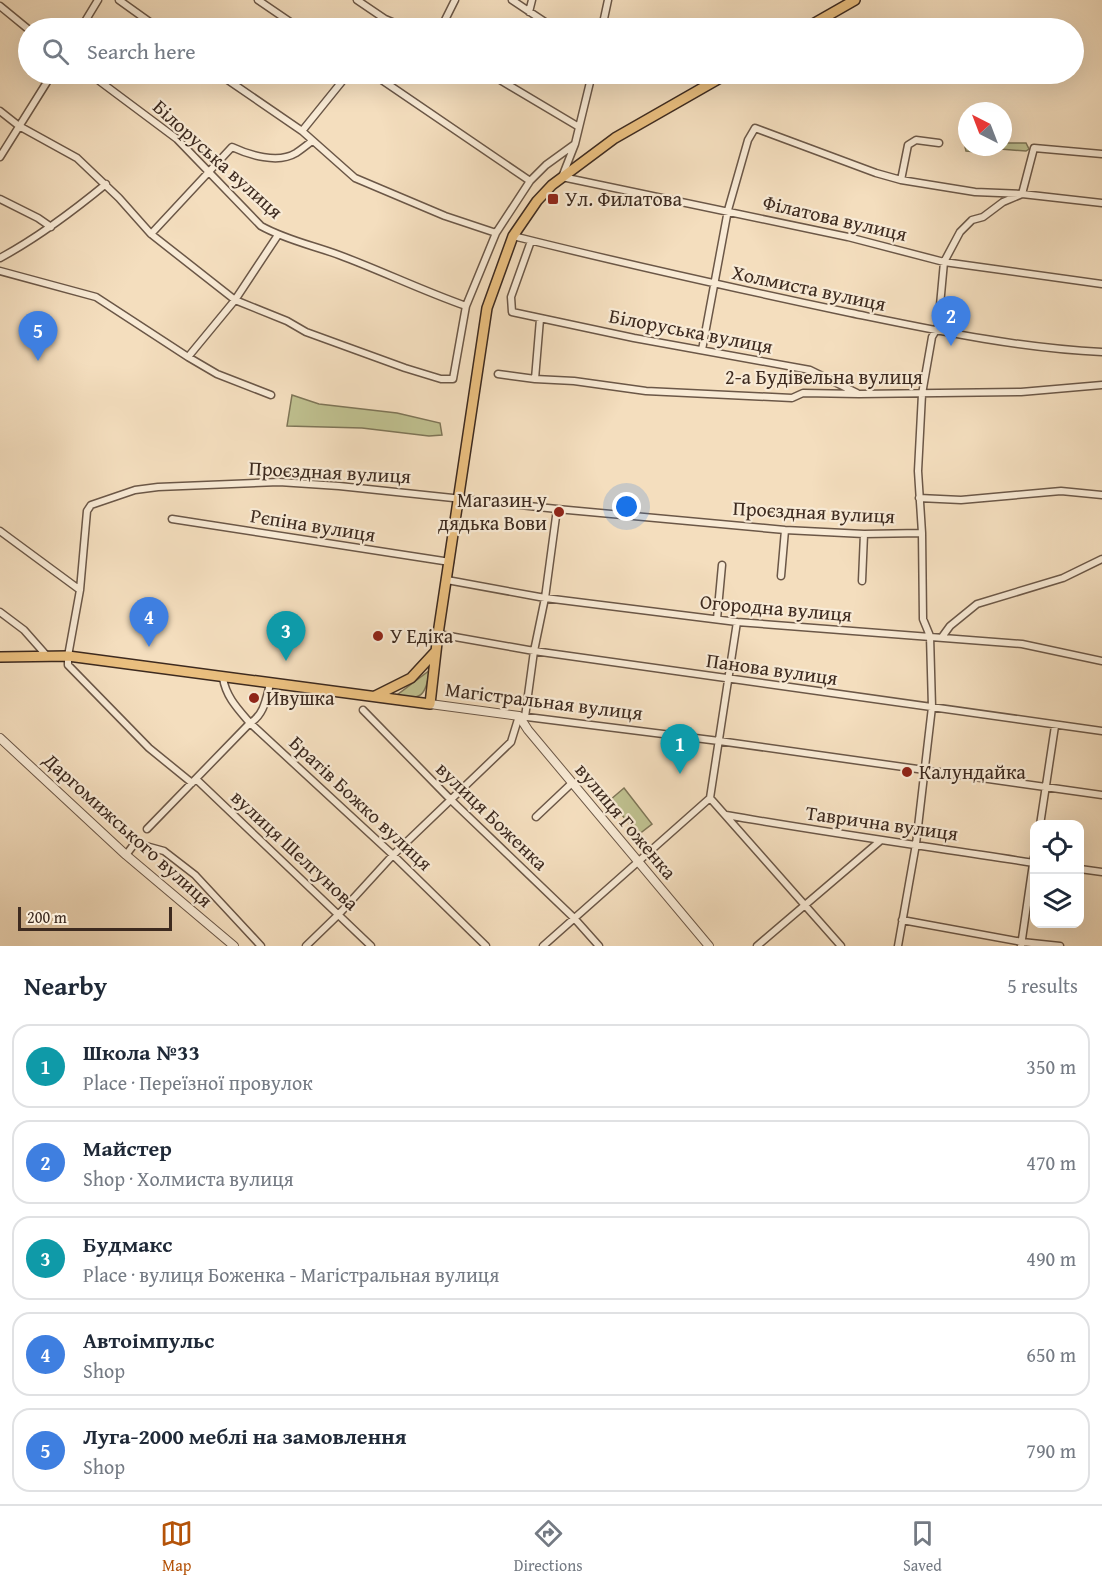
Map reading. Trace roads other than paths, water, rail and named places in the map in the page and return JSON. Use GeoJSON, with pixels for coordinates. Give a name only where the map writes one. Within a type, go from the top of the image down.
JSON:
{"type":"FeatureCollection","features":[{"type":"Feature","properties":{"kind":"main road"},"geometry":{"type":"LineString","coordinates":[[824,18],[855,0]]}},
{"type":"Feature","properties":{"kind":"main road"},"geometry":{"type":"LineString","coordinates":[[430,704],[438,634],[487,308],[513,236],[537,201],[562,177],[615,138],[710,84]]}},
{"type":"Feature","properties":{"kind":"main road"},"geometry":{"type":"LineString","coordinates":[[373,697],[411,678],[436,652]]}},
{"type":"Feature","properties":{"kind":"main road"},"geometry":{"type":"LineString","coordinates":[[0,657],[68,656],[270,684]]}},
{"type":"Feature","properties":{"kind":"main road","name":"Магістральная вулиця"},"geometry":{"type":"LineString","coordinates":[[270,684],[430,704]]}},
{"type":"Feature","properties":{"kind":"street"},"geometry":{"type":"LineString","coordinates":[[87,18],[98,0]]}},
{"type":"Feature","properties":{"kind":"street"},"geometry":{"type":"LineString","coordinates":[[119,0],[144,18]]}},
{"type":"Feature","properties":{"kind":"street"},"geometry":{"type":"LineString","coordinates":[[258,0],[284,18]]}},
{"type":"Feature","properties":{"kind":"street"},"geometry":{"type":"LineString","coordinates":[[357,0],[382,18]]}},
{"type":"Feature","properties":{"kind":"street"},"geometry":{"type":"LineString","coordinates":[[446,18],[455,0]]}},
{"type":"Feature","properties":{"kind":"street"},"geometry":{"type":"LineString","coordinates":[[512,0],[538,18]]}},
{"type":"Feature","properties":{"kind":"street"},"geometry":{"type":"LineString","coordinates":[[529,12],[532,0]]}},
{"type":"Feature","properties":{"kind":"street"},"geometry":{"type":"LineString","coordinates":[[604,18],[608,0]]}},
{"type":"Feature","properties":{"kind":"street"},"geometry":{"type":"LineString","coordinates":[[0,6],[18,21]]}},
{"type":"Feature","properties":{"kind":"street"},"geometry":{"type":"LineString","coordinates":[[0,157],[46,84]]}},
{"type":"Feature","properties":{"kind":"street","name":"Білоруська вулиця"},"geometry":{"type":"LineString","coordinates":[[103,84],[177,140],[261,226],[278,235],[338,255],[466,306]]}},
{"type":"Feature","properties":{"kind":"street"},"geometry":{"type":"LineString","coordinates":[[234,84],[302,131],[355,178],[445,216],[496,233]]}},
{"type":"Feature","properties":{"kind":"street"},"geometry":{"type":"LineString","coordinates":[[302,131],[340,84]]}},
{"type":"Feature","properties":{"kind":"street"},"geometry":{"type":"LineString","coordinates":[[388,84],[530,181]]}},
{"type":"Feature","properties":{"kind":"street"},"geometry":{"type":"LineString","coordinates":[[507,84],[579,127]]}},
{"type":"Feature","properties":{"kind":"street"},"geometry":{"type":"LineString","coordinates":[[562,177],[575,144],[590,84]]}},
{"type":"Feature","properties":{"kind":"street"},"geometry":{"type":"LineString","coordinates":[[0,111],[19,126],[77,158],[106,184],[151,234],[235,300],[317,336],[441,379],[453,379],[466,306],[496,233],[530,181],[546,165],[575,144]]}},
{"type":"Feature","properties":{"kind":"street"},"geometry":{"type":"LineString","coordinates":[[702,350],[728,210],[748,140],[754,128],[901,180],[975,192],[1102,202]]}},
{"type":"Feature","properties":{"kind":"street"},"geometry":{"type":"LineString","coordinates":[[901,180],[908,145],[916,140],[939,143]]}},
{"type":"Feature","properties":{"kind":"street"},"geometry":{"type":"LineString","coordinates":[[151,234],[231,147],[244,153],[262,156],[287,156],[295,154],[312,141]]}},
{"type":"Feature","properties":{"kind":"street"},"geometry":{"type":"LineString","coordinates":[[1022,194],[1034,148],[1102,154]]}},
{"type":"Feature","properties":{"kind":"street","name":"Філатова вулиця"},"geometry":{"type":"LineString","coordinates":[[562,177],[728,210],[848,237],[944,262],[1102,284]]}},
{"type":"Feature","properties":{"kind":"street"},"geometry":{"type":"LineString","coordinates":[[0,258],[51,227],[106,184]]}},
{"type":"Feature","properties":{"kind":"street"},"geometry":{"type":"LineString","coordinates":[[898,946],[916,844],[932,707],[930,636],[923,619],[922,533],[919,498],[922,393],[932,337],[938,327],[944,262],[960,232],[972,220],[983,217],[1003,202],[1022,194]]}},
{"type":"Feature","properties":{"kind":"street"},"geometry":{"type":"LineString","coordinates":[[0,199],[51,227]]}},
{"type":"Feature","properties":{"kind":"street"},"geometry":{"type":"LineString","coordinates":[[188,357],[235,300],[278,235]]}},
{"type":"Feature","properties":{"kind":"street","name":"Холмиста вулиця"},"geometry":{"type":"LineString","coordinates":[[513,236],[715,285],[936,331],[1054,350],[1102,352]]}},
{"type":"Feature","properties":{"kind":"street","name":"Білоруська вулиця"},"geometry":{"type":"LineString","coordinates":[[531,240],[511,297],[512,312],[810,370],[859,394]]}},
{"type":"Feature","properties":{"kind":"street"},"geometry":{"type":"LineString","coordinates":[[0,271],[96,297],[217,374],[271,395]]}},
{"type":"Feature","properties":{"kind":"street"},"geometry":{"type":"LineString","coordinates":[[535,379],[540,319]]}},
{"type":"Feature","properties":{"kind":"street","name":"2-а Будівельна вулиця"},"geometry":{"type":"LineString","coordinates":[[498,374],[646,391],[792,398],[802,393],[1021,392],[1102,385]]}},
{"type":"Feature","properties":{"kind":"street","name":"Проєздная вулиця"},"geometry":{"type":"LineString","coordinates":[[80,590],[87,511],[92,505],[135,490],[158,487],[279,482],[784,530],[864,534],[922,533]]}},
{"type":"Feature","properties":{"kind":"street"},"geometry":{"type":"LineString","coordinates":[[919,498],[962,500],[1061,490],[1102,495]]}},
{"type":"Feature","properties":{"kind":"street"},"geometry":{"type":"LineString","coordinates":[[306,946],[393,855],[511,742],[522,716],[544,598],[557,509]]}},
{"type":"Feature","properties":{"kind":"street","name":"Рєпіна вулиця"},"geometry":{"type":"LineString","coordinates":[[172,519],[450,562]]}},
{"type":"Feature","properties":{"kind":"street"},"geometry":{"type":"LineString","coordinates":[[781,576],[784,530]]}},
{"type":"Feature","properties":{"kind":"street"},"geometry":{"type":"LineString","coordinates":[[0,531],[80,590],[68,656]]}},
{"type":"Feature","properties":{"kind":"street"},"geometry":{"type":"LineString","coordinates":[[862,581],[864,534]]}},
{"type":"Feature","properties":{"kind":"street"},"geometry":{"type":"LineString","coordinates":[[942,637],[977,604],[1063,578],[1102,559]]}},
{"type":"Feature","properties":{"kind":"street"},"geometry":{"type":"LineString","coordinates":[[717,620],[722,565]]}},
{"type":"Feature","properties":{"kind":"street","name":"Огородна вулиця"},"geometry":{"type":"LineString","coordinates":[[447,580],[544,598],[717,620],[808,629],[1022,644],[1102,661]]}},
{"type":"Feature","properties":{"kind":"street"},"geometry":{"type":"LineString","coordinates":[[0,612],[24,630],[47,656]]}},
{"type":"Feature","properties":{"kind":"street"},"geometry":{"type":"LineString","coordinates":[[543,946],[710,798],[737,622]]}},
{"type":"Feature","properties":{"kind":"street","name":"Панова вулиця"},"geometry":{"type":"LineString","coordinates":[[438,634],[728,680],[1102,731]]}},
{"type":"Feature","properties":{"kind":"street","name":"вулиця Шелгунова"},"geometry":{"type":"LineString","coordinates":[[68,656],[68,665],[149,748],[194,781],[371,946]]}},
{"type":"Feature","properties":{"kind":"street","name":"Братів Божко вулиця"},"geometry":{"type":"LineString","coordinates":[[223,678],[225,688],[233,703],[250,723],[393,855],[486,946]]}},
{"type":"Feature","properties":{"kind":"street"},"geometry":{"type":"LineString","coordinates":[[147,829],[250,723],[257,719],[263,710],[270,684]]}},
{"type":"Feature","properties":{"kind":"street","name":"Магістральная вулиця"},"geometry":{"type":"LineString","coordinates":[[430,704],[719,741],[1102,795]]}},
{"type":"Feature","properties":{"kind":"street","name":"вулиця Боженка"},"geometry":{"type":"LineString","coordinates":[[363,710],[451,800],[574,918],[599,946]]}},
{"type":"Feature","properties":{"kind":"street","name":"вулиця Гоженка"},"geometry":{"type":"LineString","coordinates":[[522,716],[528,730],[709,946]]}},
{"type":"Feature","properties":{"kind":"street"},"geometry":{"type":"LineString","coordinates":[[1041,820],[1055,726]]}},
{"type":"Feature","properties":{"kind":"street","name":"Даргомижського вулиця"},"geometry":{"type":"LineString","coordinates":[[0,738],[126,855],[234,946]]}},
{"type":"Feature","properties":{"kind":"street"},"geometry":{"type":"LineString","coordinates":[[536,817],[572,783]]}},
{"type":"Feature","properties":{"kind":"street"},"geometry":{"type":"LineString","coordinates":[[710,798],[841,946]]}},
{"type":"Feature","properties":{"kind":"street","name":"Таврична вулиця"},"geometry":{"type":"LineString","coordinates":[[726,815],[880,841],[1030,860]]}},
{"type":"Feature","properties":{"kind":"street"},"geometry":{"type":"LineString","coordinates":[[757,946],[880,841]]}},
{"type":"Feature","properties":{"kind":"street"},"geometry":{"type":"LineString","coordinates":[[126,855],[135,843],[164,851],[195,875],[261,946]]}},
{"type":"Feature","properties":{"kind":"street"},"geometry":{"type":"LineString","coordinates":[[1084,870],[1102,872]]}},
{"type":"Feature","properties":{"kind":"street"},"geometry":{"type":"LineString","coordinates":[[1022,944],[1032,874]]}},
{"type":"Feature","properties":{"kind":"street"},"geometry":{"type":"LineString","coordinates":[[902,920],[1022,944],[1060,946]]}},
{"type":"Feature","properties":{"kind":"place","name":"Ул. Филатова"},"geometry":{"type":"Point","coordinates":[553,199]}},
{"type":"Feature","properties":{"kind":"place","name":"Майстер"},"geometry":{"type":"Point","coordinates":[951,346]}},
{"type":"Feature","properties":{"kind":"place","name":"Луга-2000 меблі на замовлення"},"geometry":{"type":"Point","coordinates":[38,361]}},
{"type":"Feature","properties":{"kind":"place","name":"Магазин у дядька Вови"},"geometry":{"type":"Point","coordinates":[559,512]}},
{"type":"Feature","properties":{"kind":"place","name":"У Едіка"},"geometry":{"type":"Point","coordinates":[378,636]}},
{"type":"Feature","properties":{"kind":"place","name":"Автоімпульс"},"geometry":{"type":"Point","coordinates":[149,647]}},
{"type":"Feature","properties":{"kind":"place","name":"Будмакс"},"geometry":{"type":"Point","coordinates":[286,661]}},
{"type":"Feature","properties":{"kind":"place","name":"Ивушка"},"geometry":{"type":"Point","coordinates":[254,698]}},
{"type":"Feature","properties":{"kind":"place","name":"Калундайка"},"geometry":{"type":"Point","coordinates":[907,772]}},
{"type":"Feature","properties":{"kind":"place","name":"Школа №33"},"geometry":{"type":"Point","coordinates":[680,774]}}]}
